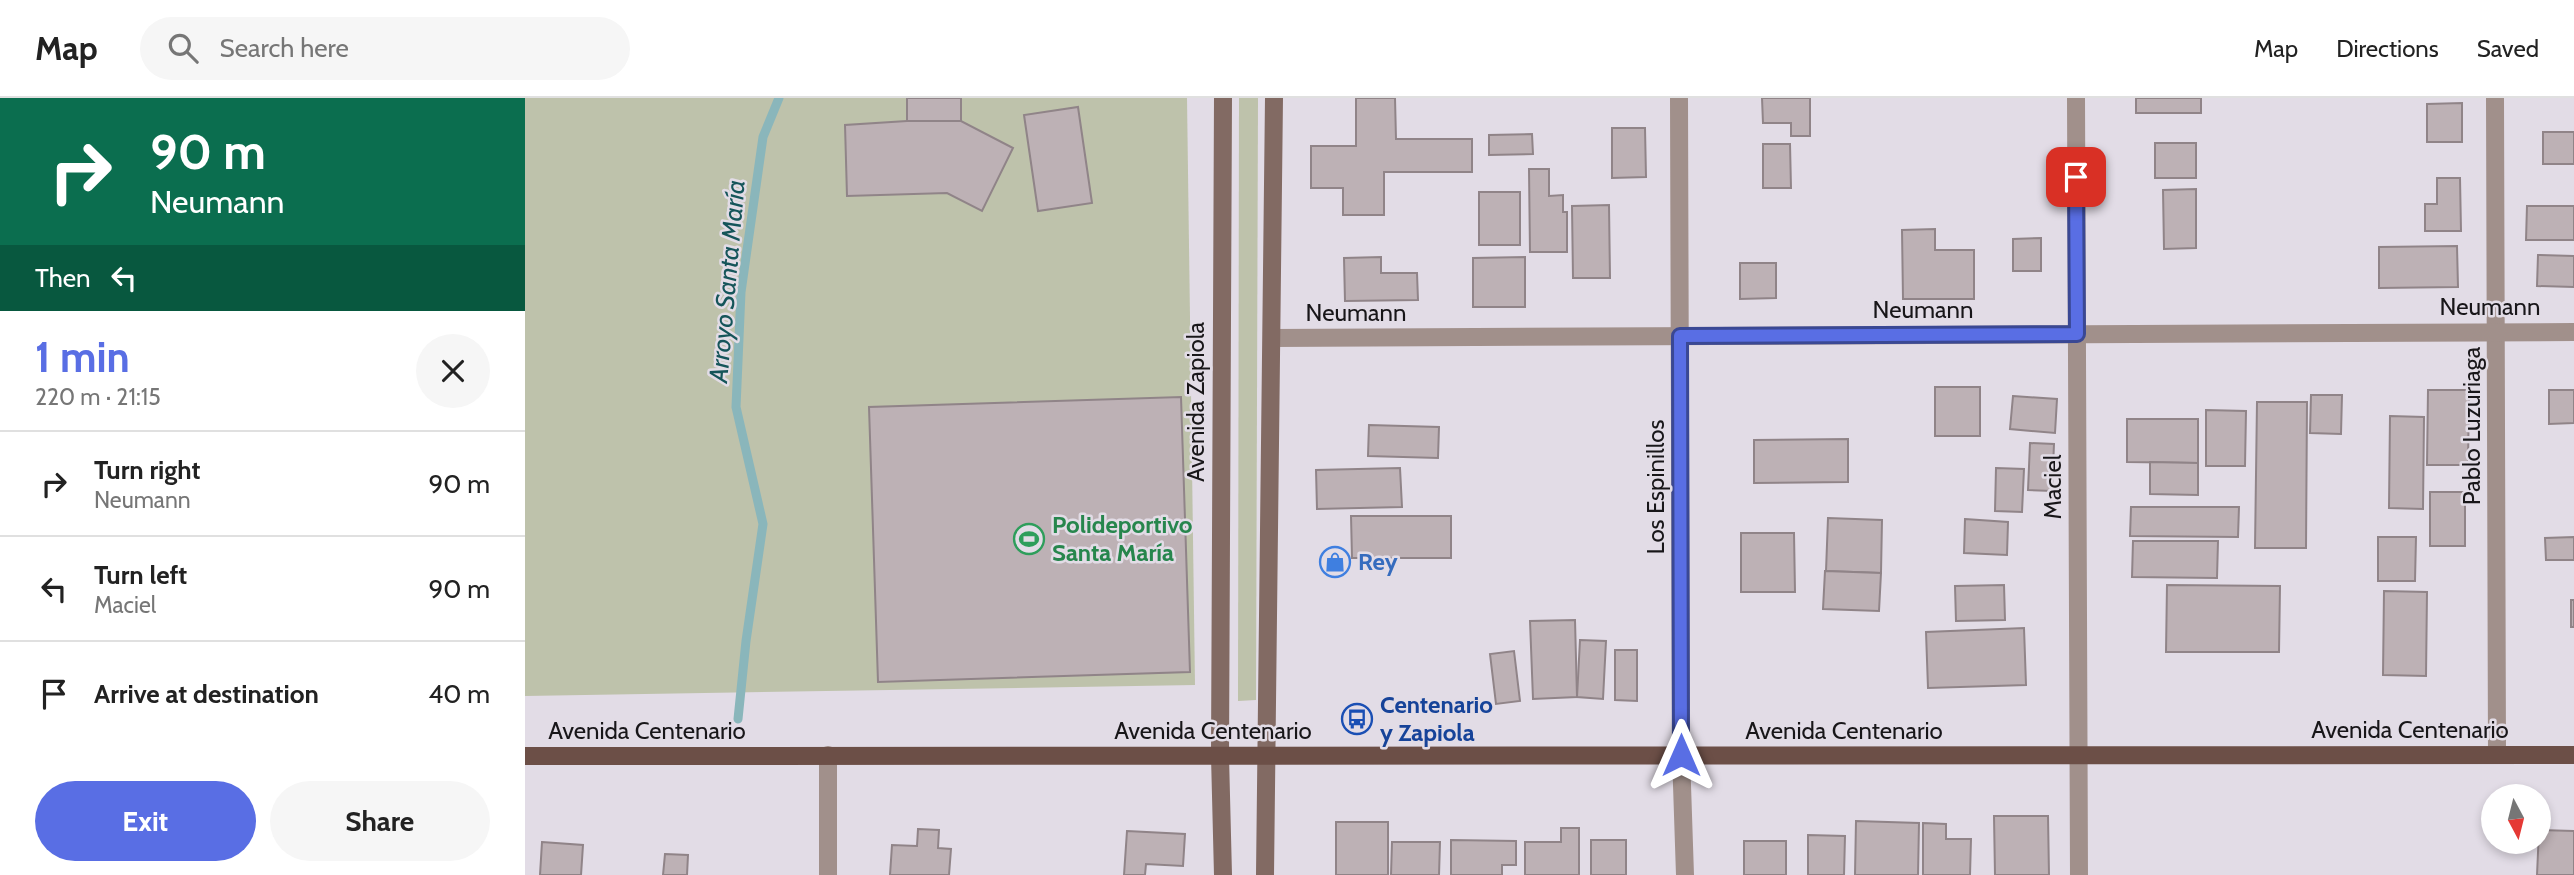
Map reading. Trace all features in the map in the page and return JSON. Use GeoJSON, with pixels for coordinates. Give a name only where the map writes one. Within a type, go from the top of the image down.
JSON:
{"type":"FeatureCollection","features":[{"type":"Feature","properties":{"kind":"main road","name":"Avenida Zapiola"},"geometry":{"type":"LineString","coordinates":[[1223,98],[1220,756],[1223,875]]}},
{"type":"Feature","properties":{"kind":"main road"},"geometry":{"type":"LineString","coordinates":[[1265,875],[1273,98]]}},
{"type":"Feature","properties":{"kind":"main road","name":"Avenida Centenario"},"geometry":{"type":"LineString","coordinates":[[525,755],[2574,755]]}},
{"type":"Feature","properties":{"kind":"street","name":"Los Espinillos"},"geometry":{"type":"LineString","coordinates":[[1679,98],[1681,755],[1685,875]]}},
{"type":"Feature","properties":{"kind":"street","name":"Maciel"},"geometry":{"type":"LineString","coordinates":[[2076,98],[2079,875]]}},
{"type":"Feature","properties":{"kind":"street","name":"Pablo Luzuriaga"},"geometry":{"type":"LineString","coordinates":[[2495,98],[2497,755]]}},
{"type":"Feature","properties":{"kind":"street","name":"Neumann"},"geometry":{"type":"LineString","coordinates":[[1272,338],[2574,332]]}},
{"type":"Feature","properties":{"kind":"street"},"geometry":{"type":"LineString","coordinates":[[828,755],[828,875]]}},
{"type":"Feature","properties":{"kind":"green space"},"geometry":{"type":"Polygon","coordinates":[[[525,98],[1187,98],[1195,685],[525,696],[525,98]]]}},
{"type":"Feature","properties":{"kind":"green space"},"geometry":{"type":"Polygon","coordinates":[[[1239,98],[1258,98],[1256,700],[1238,701],[1239,98]]]}},
{"type":"Feature","properties":{"kind":"building"},"geometry":{"type":"Polygon","coordinates":[[[907,98],[961,98],[961,121],[907,121],[907,98]]]}},
{"type":"Feature","properties":{"kind":"building"},"geometry":{"type":"Polygon","coordinates":[[[1356,98],[1395,98],[1396,139],[1472,139],[1472,172],[1384,172],[1384,215],[1343,215],[1343,188],[1311,188],[1311,146],[1356,146],[1356,98]]]}},
{"type":"Feature","properties":{"kind":"building"},"geometry":{"type":"Polygon","coordinates":[[[1762,98],[1810,98],[1810,136],[1791,136],[1791,123],[1763,123],[1762,98]]]}},
{"type":"Feature","properties":{"kind":"building"},"geometry":{"type":"Polygon","coordinates":[[[2136,98],[2201,98],[2201,113],[2136,113],[2136,98]]]}},
{"type":"Feature","properties":{"kind":"building"},"geometry":{"type":"Polygon","coordinates":[[[2462,103],[2462,142],[2427,142],[2427,104],[2462,103]]]}},
{"type":"Feature","properties":{"kind":"building"},"geometry":{"type":"Polygon","coordinates":[[[1078,107],[1092,203],[1038,211],[1024,115],[1078,107]]]}},
{"type":"Feature","properties":{"kind":"building"},"geometry":{"type":"Polygon","coordinates":[[[961,121],[1013,148],[982,211],[947,193],[847,196],[845,125],[961,121]]]}},
{"type":"Feature","properties":{"kind":"building"},"geometry":{"type":"Polygon","coordinates":[[[1612,128],[1645,128],[1646,177],[1612,178],[1612,128]]]}},
{"type":"Feature","properties":{"kind":"building"},"geometry":{"type":"Polygon","coordinates":[[[2543,132],[2574,132],[2574,164],[2543,164],[2543,132]]]}},
{"type":"Feature","properties":{"kind":"building"},"geometry":{"type":"Polygon","coordinates":[[[1532,134],[1533,154],[1489,155],[1489,135],[1532,134]]]}},
{"type":"Feature","properties":{"kind":"building"},"geometry":{"type":"Polygon","coordinates":[[[2155,143],[2196,143],[2196,178],[2155,178],[2155,143]]]}},
{"type":"Feature","properties":{"kind":"building"},"geometry":{"type":"Polygon","coordinates":[[[1763,144],[1790,144],[1791,188],[1763,188],[1763,144]]]}},
{"type":"Feature","properties":{"kind":"building"},"geometry":{"type":"Polygon","coordinates":[[[1529,169],[1549,169],[1549,196],[1563,195],[1563,212],[1567,212],[1567,252],[1530,252],[1529,169]]]}},
{"type":"Feature","properties":{"kind":"building"},"geometry":{"type":"Polygon","coordinates":[[[2437,178],[2460,178],[2461,231],[2425,231],[2425,204],[2437,204],[2437,178]]]}},
{"type":"Feature","properties":{"kind":"building"},"geometry":{"type":"Polygon","coordinates":[[[2196,189],[2196,248],[2164,249],[2163,190],[2196,189]]]}},
{"type":"Feature","properties":{"kind":"building"},"geometry":{"type":"Polygon","coordinates":[[[1479,192],[1520,192],[1520,245],[1479,245],[1479,192]]]}},
{"type":"Feature","properties":{"kind":"building"},"geometry":{"type":"Polygon","coordinates":[[[1609,205],[1610,278],[1573,278],[1572,206],[1609,205]]]}},
{"type":"Feature","properties":{"kind":"building"},"geometry":{"type":"Polygon","coordinates":[[[2527,206],[2574,206],[2574,240],[2526,240],[2527,206]]]}},
{"type":"Feature","properties":{"kind":"building"},"geometry":{"type":"Polygon","coordinates":[[[1935,229],[1935,250],[1974,250],[1974,299],[1903,299],[1902,230],[1935,229]]]}},
{"type":"Feature","properties":{"kind":"building"},"geometry":{"type":"Polygon","coordinates":[[[2041,238],[2041,271],[2013,271],[2013,239],[2041,238]]]}},
{"type":"Feature","properties":{"kind":"building"},"geometry":{"type":"Polygon","coordinates":[[[2457,246],[2458,287],[2379,288],[2379,247],[2457,246]]]}},
{"type":"Feature","properties":{"kind":"building"},"geometry":{"type":"Polygon","coordinates":[[[2538,255],[2574,256],[2574,287],[2537,286],[2538,255]]]}},
{"type":"Feature","properties":{"kind":"building"},"geometry":{"type":"Polygon","coordinates":[[[1381,257],[1381,273],[1417,273],[1418,300],[1345,301],[1344,258],[1381,257]]]}},
{"type":"Feature","properties":{"kind":"building"},"geometry":{"type":"Polygon","coordinates":[[[1525,257],[1525,307],[1473,307],[1473,258],[1525,257]]]}},
{"type":"Feature","properties":{"kind":"building"},"geometry":{"type":"Polygon","coordinates":[[[1740,263],[1776,263],[1776,298],[1740,299],[1740,263]]]}},
{"type":"Feature","properties":{"kind":"building"},"geometry":{"type":"Polygon","coordinates":[[[1935,387],[1980,387],[1980,436],[1935,436],[1935,387]]]}},
{"type":"Feature","properties":{"kind":"building"},"geometry":{"type":"Polygon","coordinates":[[[2428,390],[2469,390],[2468,465],[2427,465],[2428,390]]]}},
{"type":"Feature","properties":{"kind":"building"},"geometry":{"type":"Polygon","coordinates":[[[2549,390],[2574,390],[2574,423],[2549,424],[2549,390]]]}},
{"type":"Feature","properties":{"kind":"building"},"geometry":{"type":"Polygon","coordinates":[[[2311,395],[2342,395],[2341,434],[2310,433],[2311,395]]]}},
{"type":"Feature","properties":{"kind":"building"},"geometry":{"type":"Polygon","coordinates":[[[2013,396],[2057,399],[2055,433],[2010,429],[2013,396]]]}},
{"type":"Feature","properties":{"kind":"building","name":"Polideportivo Santa María"},"geometry":{"type":"Polygon","coordinates":[[[1181,397],[1190,672],[878,682],[869,407],[1181,397]]]}},
{"type":"Feature","properties":{"kind":"building"},"geometry":{"type":"Polygon","coordinates":[[[2257,402],[2307,402],[2306,548],[2255,548],[2257,402]]]}},
{"type":"Feature","properties":{"kind":"building"},"geometry":{"type":"Polygon","coordinates":[[[2206,410],[2246,411],[2245,466],[2206,466],[2206,410]]]}},
{"type":"Feature","properties":{"kind":"building"},"geometry":{"type":"Polygon","coordinates":[[[2390,416],[2424,417],[2423,509],[2389,508],[2390,416]]]}},
{"type":"Feature","properties":{"kind":"building"},"geometry":{"type":"Polygon","coordinates":[[[2127,419],[2198,419],[2198,463],[2127,462],[2127,419]]]}},
{"type":"Feature","properties":{"kind":"building"},"geometry":{"type":"Polygon","coordinates":[[[1369,425],[1439,427],[1438,458],[1368,456],[1369,425]]]}},
{"type":"Feature","properties":{"kind":"building"},"geometry":{"type":"Polygon","coordinates":[[[1848,439],[1848,482],[1754,483],[1754,440],[1848,439]]]}},
{"type":"Feature","properties":{"kind":"building"},"geometry":{"type":"Polygon","coordinates":[[[2030,443],[2054,444],[2052,491],[2028,490],[2030,443]]]}},
{"type":"Feature","properties":{"kind":"building"},"geometry":{"type":"Polygon","coordinates":[[[2150,462],[2198,463],[2198,495],[2150,494],[2150,462]]]}},
{"type":"Feature","properties":{"kind":"building"},"geometry":{"type":"Polygon","coordinates":[[[1400,468],[1402,507],[1317,509],[1316,470],[1400,468]]]}},
{"type":"Feature","properties":{"kind":"building"},"geometry":{"type":"Polygon","coordinates":[[[1996,468],[2024,469],[2022,512],[1995,511],[1996,468]]]}},
{"type":"Feature","properties":{"kind":"building"},"geometry":{"type":"Polygon","coordinates":[[[2430,492],[2465,492],[2465,546],[2430,546],[2430,492]]]}},
{"type":"Feature","properties":{"kind":"building"},"geometry":{"type":"Polygon","coordinates":[[[2131,507],[2239,507],[2238,537],[2130,536],[2131,507]]]}},
{"type":"Feature","properties":{"kind":"building"},"geometry":{"type":"Polygon","coordinates":[[[1351,516],[1451,516],[1451,558],[1352,558],[1351,516]]]}},
{"type":"Feature","properties":{"kind":"building"},"geometry":{"type":"Polygon","coordinates":[[[1828,518],[1882,520],[1881,573],[1826,571],[1828,518]]]}},
{"type":"Feature","properties":{"kind":"building"},"geometry":{"type":"Polygon","coordinates":[[[1965,519],[2008,522],[2007,555],[1964,553],[1965,519]]]}},
{"type":"Feature","properties":{"kind":"building"},"geometry":{"type":"Polygon","coordinates":[[[1741,533],[1794,533],[1795,592],[1741,592],[1741,533]]]}},
{"type":"Feature","properties":{"kind":"building"},"geometry":{"type":"Polygon","coordinates":[[[2378,537],[2416,537],[2415,581],[2378,581],[2378,537]]]}},
{"type":"Feature","properties":{"kind":"building"},"geometry":{"type":"Polygon","coordinates":[[[2574,537],[2574,560],[2546,560],[2545,538],[2574,537]]]}},
{"type":"Feature","properties":{"kind":"building"},"geometry":{"type":"Polygon","coordinates":[[[2133,541],[2218,541],[2217,578],[2132,577],[2133,541]]]}},
{"type":"Feature","properties":{"kind":"building"},"geometry":{"type":"Polygon","coordinates":[[[1825,571],[1881,573],[1879,611],[1823,609],[1825,571]]]}},
{"type":"Feature","properties":{"kind":"building"},"geometry":{"type":"Polygon","coordinates":[[[2004,585],[2005,620],[1956,621],[1955,586],[2004,585]]]}},
{"type":"Feature","properties":{"kind":"building"},"geometry":{"type":"Polygon","coordinates":[[[2167,585],[2280,586],[2279,652],[2166,652],[2167,585]]]}},
{"type":"Feature","properties":{"kind":"building"},"geometry":{"type":"Polygon","coordinates":[[[2384,591],[2427,592],[2426,676],[2383,675],[2384,591]]]}},
{"type":"Feature","properties":{"kind":"building"},"geometry":{"type":"Polygon","coordinates":[[[2571,600],[2574,600],[2574,627],[2571,627],[2571,600]]]}},
{"type":"Feature","properties":{"kind":"building"},"geometry":{"type":"Polygon","coordinates":[[[1575,620],[1577,697],[1533,699],[1530,621],[1575,620]]]}},
{"type":"Feature","properties":{"kind":"building"},"geometry":{"type":"Polygon","coordinates":[[[2024,628],[2026,685],[1928,688],[1926,632],[2024,628]]]}},
{"type":"Feature","properties":{"kind":"building"},"geometry":{"type":"Polygon","coordinates":[[[1580,640],[1606,641],[1603,699],[1577,697],[1580,640]]]}},
{"type":"Feature","properties":{"kind":"building"},"geometry":{"type":"Polygon","coordinates":[[[1615,650],[1637,650],[1637,701],[1615,700],[1615,650]]]}},
{"type":"Feature","properties":{"kind":"building"},"geometry":{"type":"Polygon","coordinates":[[[1514,651],[1520,701],[1496,704],[1490,654],[1514,651]]]}},
{"type":"Feature","properties":{"kind":"building"},"geometry":{"type":"Polygon","coordinates":[[[1994,816],[2048,816],[2049,875],[1995,875],[1994,816]]]}},
{"type":"Feature","properties":{"kind":"building"},"geometry":{"type":"Polygon","coordinates":[[[1856,821],[1919,823],[1918,875],[1855,875],[1856,821]]]}},
{"type":"Feature","properties":{"kind":"building"},"geometry":{"type":"Polygon","coordinates":[[[1336,822],[1388,822],[1388,875],[1336,875],[1336,822]]]}},
{"type":"Feature","properties":{"kind":"building"},"geometry":{"type":"Polygon","coordinates":[[[1923,823],[1946,824],[1946,839],[1971,839],[1970,875],[1923,875],[1923,823]]]}},
{"type":"Feature","properties":{"kind":"building"},"geometry":{"type":"Polygon","coordinates":[[[1561,828],[1579,828],[1579,875],[1525,875],[1525,842],[1561,842],[1561,828]]]}},
{"type":"Feature","properties":{"kind":"building"},"geometry":{"type":"Polygon","coordinates":[[[918,829],[939,830],[938,848],[951,849],[949,875],[890,875],[892,845],[917,846],[918,829]]]}},
{"type":"Feature","properties":{"kind":"building"},"geometry":{"type":"Polygon","coordinates":[[[2551,830],[2574,831],[2574,875],[2537,875],[2538,854],[2551,854],[2551,830]]]}},
{"type":"Feature","properties":{"kind":"building"},"geometry":{"type":"Polygon","coordinates":[[[1127,831],[1185,834],[1183,866],[1146,864],[1145,875],[1124,875],[1127,831]]]}},
{"type":"Feature","properties":{"kind":"building"},"geometry":{"type":"Polygon","coordinates":[[[1808,835],[1845,836],[1844,875],[1808,875],[1808,835]]]}},
{"type":"Feature","properties":{"kind":"building"},"geometry":{"type":"Polygon","coordinates":[[[1451,840],[1516,841],[1516,865],[1502,865],[1502,875],[1451,875],[1451,840]]]}},
{"type":"Feature","properties":{"kind":"building"},"geometry":{"type":"Polygon","coordinates":[[[1591,840],[1626,840],[1626,875],[1591,875],[1591,840]]]}},
{"type":"Feature","properties":{"kind":"building"},"geometry":{"type":"Polygon","coordinates":[[[1744,841],[1786,841],[1786,875],[1744,875],[1744,841]]]}},
{"type":"Feature","properties":{"kind":"building"},"geometry":{"type":"Polygon","coordinates":[[[542,842],[583,845],[581,875],[540,875],[542,842]]]}},
{"type":"Feature","properties":{"kind":"building"},"geometry":{"type":"Polygon","coordinates":[[[1392,842],[1440,842],[1439,875],[1391,875],[1392,842]]]}},
{"type":"Feature","properties":{"kind":"building"},"geometry":{"type":"Polygon","coordinates":[[[665,854],[688,855],[687,875],[663,875],[665,854]]]}},
{"type":"Feature","properties":{"kind":"waterway","name":"Arroyo Santa María"},"geometry":{"type":"LineString","coordinates":[[738,719],[763,524],[736,407],[741,292],[763,137],[779,98]]}},
{"type":"Feature","properties":{"kind":"place","name":"Polideportivo Santa María"},"geometry":{"type":"Point","coordinates":[1029,539]}},
{"type":"Feature","properties":{"kind":"place","name":"Rey"},"geometry":{"type":"Point","coordinates":[1335,562]}},
{"type":"Feature","properties":{"kind":"place","name":"Centenario y Zapiola"},"geometry":{"type":"Point","coordinates":[1357,719]}},
{"type":"Feature","properties":{"kind":"route"},"geometry":{"type":"LineString","coordinates":[[1681,755],[1680,336],[2077,334],[2076,177]]}}]}
